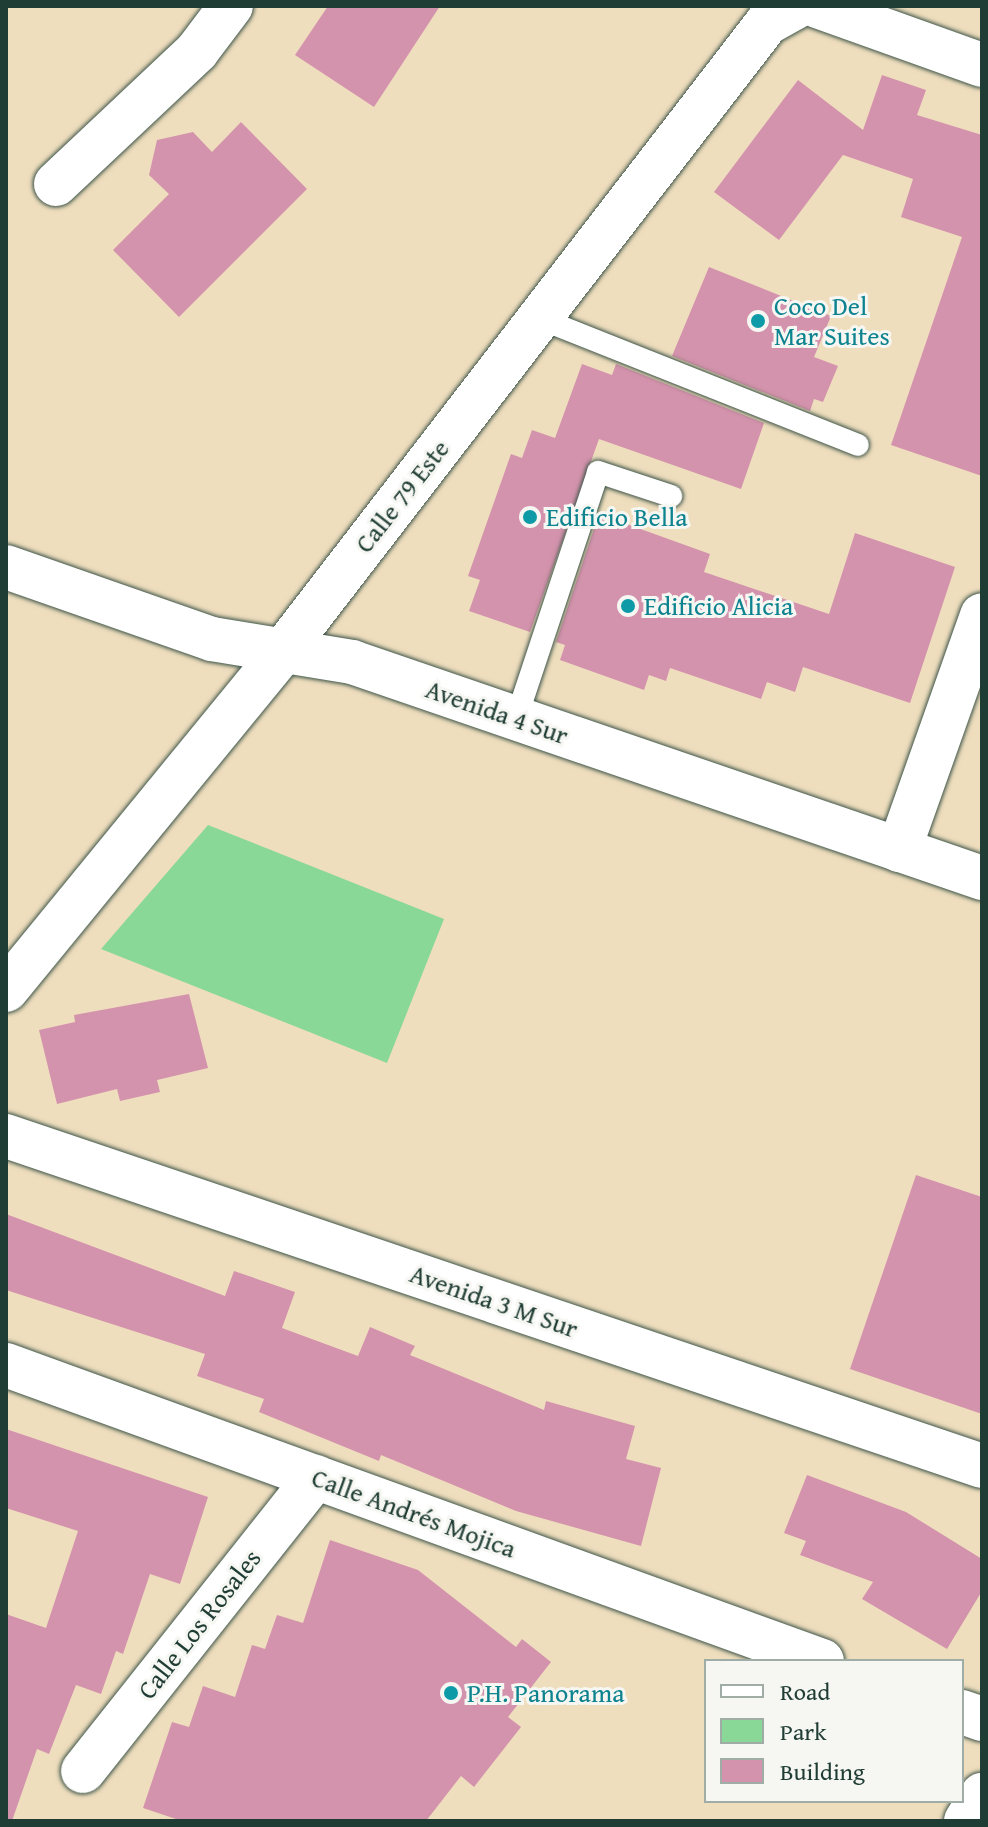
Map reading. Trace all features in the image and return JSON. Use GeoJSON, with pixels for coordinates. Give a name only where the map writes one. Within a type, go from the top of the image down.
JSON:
{"type":"FeatureCollection","features":[{"type":"Feature","properties":{"kind":"street"},"geometry":{"type":"LineString","coordinates":[[56,184],[197,51],[231,6]]}},
{"type":"Feature","properties":{"kind":"street","name":"Calle 79 Este"},"geometry":{"type":"LineString","coordinates":[[6,990],[283,651],[767,23],[798,6]]}},
{"type":"Feature","properties":{"kind":"street"},"geometry":{"type":"LineString","coordinates":[[817,6],[982,65]]}},
{"type":"Feature","properties":{"kind":"street","name":"Avenida 4 Sur"},"geometry":{"type":"LineString","coordinates":[[6,567],[212,639],[352,662],[982,878]]}},
{"type":"Feature","properties":{"kind":"street"},"geometry":{"type":"LineString","coordinates":[[899,850],[982,615]]}},
{"type":"Feature","properties":{"kind":"street","name":"Avenida 3 M Sur"},"geometry":{"type":"LineString","coordinates":[[6,1136],[982,1466]]}},
{"type":"Feature","properties":{"kind":"street","name":"Calle Andrés Mojica"},"geometry":{"type":"LineString","coordinates":[[6,1365],[816,1659]]}},
{"type":"Feature","properties":{"kind":"street","name":"Calle Los Rosales"},"geometry":{"type":"LineString","coordinates":[[83,1771],[316,1477]]}},
{"type":"Feature","properties":{"kind":"street"},"geometry":{"type":"LineString","coordinates":[[966,1821],[982,1795]]}},
{"type":"Feature","properties":{"kind":"lane"},"geometry":{"type":"LineString","coordinates":[[539,318],[858,445]]}},
{"type":"Feature","properties":{"kind":"lane"},"geometry":{"type":"LineString","coordinates":[[516,719],[598,472],[671,496]]}},
{"type":"Feature","properties":{"kind":"green space"},"geometry":{"type":"Polygon","coordinates":[[[208,825],[444,919],[387,1063],[101,949],[208,825]]]}},
{"type":"Feature","properties":{"kind":"building"},"geometry":{"type":"Polygon","coordinates":[[[328,6],[440,6],[374,107],[295,55],[328,6]]]}},
{"type":"Feature","properties":{"kind":"building"},"geometry":{"type":"Polygon","coordinates":[[[882,75],[926,90],[917,115],[982,135],[982,476],[891,445],[962,237],[901,217],[913,179],[843,155],[779,240],[714,192],[798,80],[863,130],[882,75]]]}},
{"type":"Feature","properties":{"kind":"building"},"geometry":{"type":"Polygon","coordinates":[[[241,122],[307,189],[179,317],[113,250],[169,194],[149,175],[157,140],[193,132],[212,152],[241,122]]]}},
{"type":"Feature","properties":{"kind":"building","name":"Coco Del Mar Suites"},"geometry":{"type":"Polygon","coordinates":[[[709,267],[831,316],[814,357],[838,366],[823,402],[814,399],[810,411],[672,356],[709,267]]]}},
{"type":"Feature","properties":{"kind":"building"},"geometry":{"type":"Polygon","coordinates":[[[582,364],[612,375],[616,364],[764,423],[741,489],[599,439],[530,632],[469,611],[480,580],[468,576],[511,454],[522,458],[532,430],[555,438],[582,364]]]}},
{"type":"Feature","properties":{"kind":"building"},"geometry":{"type":"Polygon","coordinates":[[[599,514],[710,554],[704,572],[829,614],[855,533],[955,567],[910,703],[803,667],[795,692],[767,682],[761,699],[670,668],[666,681],[649,675],[644,690],[560,660],[565,645],[556,642],[599,514]]]}},
{"type":"Feature","properties":{"kind":"building"},"geometry":{"type":"Polygon","coordinates":[[[189,994],[208,1068],[157,1080],[160,1092],[120,1101],[117,1089],[57,1104],[39,1030],[75,1022],[74,1015],[189,994]]]}},
{"type":"Feature","properties":{"kind":"building"},"geometry":{"type":"Polygon","coordinates":[[[916,1175],[982,1197],[982,1414],[850,1369],[916,1175]]]}},
{"type":"Feature","properties":{"kind":"building"},"geometry":{"type":"Polygon","coordinates":[[[6,1214],[225,1296],[234,1271],[295,1292],[282,1328],[358,1356],[370,1327],[415,1346],[410,1355],[544,1410],[546,1401],[635,1426],[626,1459],[661,1468],[641,1546],[516,1511],[381,1455],[379,1461],[259,1412],[264,1399],[197,1376],[205,1354],[6,1290],[6,1214]]]}},
{"type":"Feature","properties":{"kind":"building"},"geometry":{"type":"Polygon","coordinates":[[[6,1429],[208,1497],[180,1584],[150,1574],[123,1654],[116,1651],[101,1694],[76,1685],[49,1754],[37,1749],[12,1821],[6,1820],[6,1614],[46,1628],[78,1531],[6,1508],[6,1429]]]}},
{"type":"Feature","properties":{"kind":"building"},"geometry":{"type":"Polygon","coordinates":[[[807,1475],[906,1512],[982,1559],[982,1591],[947,1649],[862,1599],[873,1582],[800,1555],[806,1541],[784,1533],[807,1475]]]}},
{"type":"Feature","properties":{"kind":"building"},"geometry":{"type":"Polygon","coordinates":[[[330,1540],[418,1570],[516,1647],[522,1639],[551,1662],[508,1717],[521,1727],[474,1787],[461,1776],[426,1821],[182,1821],[143,1808],[172,1722],[189,1727],[203,1686],[235,1697],[252,1645],[265,1649],[277,1615],[303,1623],[330,1540]]]}},
{"type":"Feature","properties":{"kind":"place","name":"Coco Del Mar Suites"},"geometry":{"type":"Point","coordinates":[758,321]}},
{"type":"Feature","properties":{"kind":"place","name":"Edificio Bella"},"geometry":{"type":"Point","coordinates":[530,517]}},
{"type":"Feature","properties":{"kind":"place","name":"Edificio Alicia"},"geometry":{"type":"Point","coordinates":[628,606]}},
{"type":"Feature","properties":{"kind":"place","name":"P.H. Panorama"},"geometry":{"type":"Point","coordinates":[451,1693]}}]}
